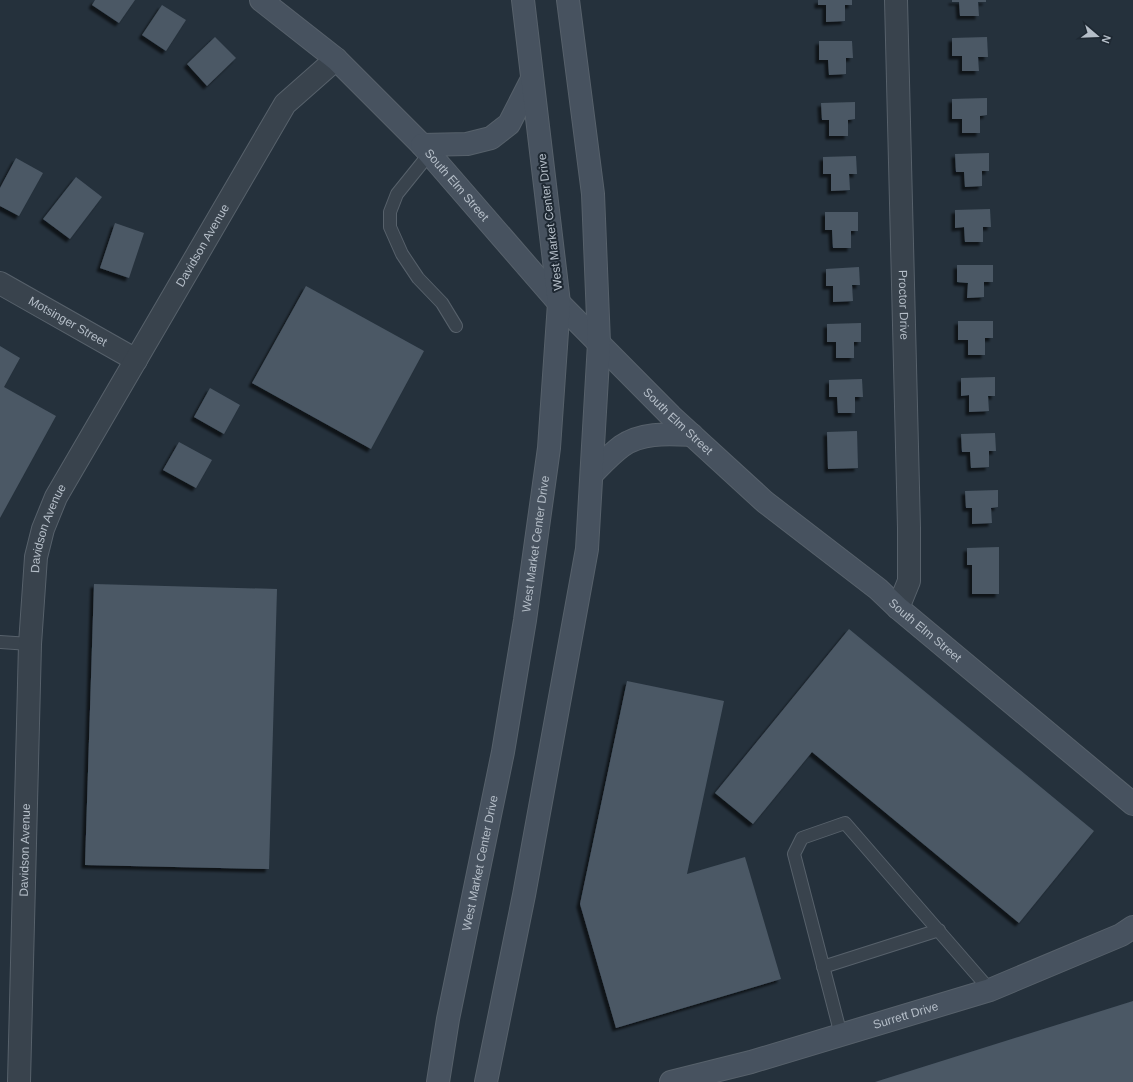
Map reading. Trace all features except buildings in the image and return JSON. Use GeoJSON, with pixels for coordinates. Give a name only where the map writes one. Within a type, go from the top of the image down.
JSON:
{"type":"FeatureCollection","features":[{"type":"Feature","properties":{"kind":"main road","name":"South Elm Street"},"geometry":{"type":"LineString","coordinates":[[261,0],[336,58],[426,149],[560,303],[671,416],[765,502],[878,589],[898,608],[1133,804]]}},
{"type":"Feature","properties":{"kind":"main road","name":"West Market Center Drive"},"geometry":{"type":"LineString","coordinates":[[438,1082],[448,1019],[503,752],[525,620],[549,448],[560,303],[523,0]]}},
{"type":"Feature","properties":{"kind":"main road"},"geometry":{"type":"LineString","coordinates":[[486,1082],[526,887],[587,549],[599,343],[593,194],[568,0]]}},
{"type":"Feature","properties":{"kind":"main road"},"geometry":{"type":"LineString","coordinates":[[426,149],[467,144],[491,138],[509,124],[532,79]]}},
{"type":"Feature","properties":{"kind":"main road"},"geometry":{"type":"LineString","coordinates":[[592,474],[622,446],[644,436],[665,434],[692,435]]}},
{"type":"Feature","properties":{"kind":"main road","name":"Surrett Drive"},"geometry":{"type":"LineString","coordinates":[[671,1082],[699,1079],[990,990],[1121,935],[1133,927]]}},
{"type":"Feature","properties":{"kind":"street","name":"Proctor Drive"},"geometry":{"type":"LineString","coordinates":[[896,0],[910,528],[909,580],[898,608]]}},
{"type":"Feature","properties":{"kind":"street","name":"Davidson Avenue"},"geometry":{"type":"LineString","coordinates":[[19,1082],[30,644],[36,558],[43,529],[56,497],[285,104],[336,58]]}},
{"type":"Feature","properties":{"kind":"street","name":"Motsinger Street"},"geometry":{"type":"LineString","coordinates":[[0,283],[136,360]]}},
{"type":"Feature","properties":{"kind":"lane"},"geometry":{"type":"LineString","coordinates":[[426,149],[397,194],[390,212],[390,227],[402,254],[418,278],[442,303],[456,326]]}},
{"type":"Feature","properties":{"kind":"lane"},"geometry":{"type":"LineString","coordinates":[[0,642],[30,644]]}},
{"type":"Feature","properties":{"kind":"lane"},"geometry":{"type":"LineString","coordinates":[[841,1035],[794,854],[802,838],[845,823],[990,990]]}},
{"type":"Feature","properties":{"kind":"lane"},"geometry":{"type":"LineString","coordinates":[[823,967],[939,930]]}}]}
